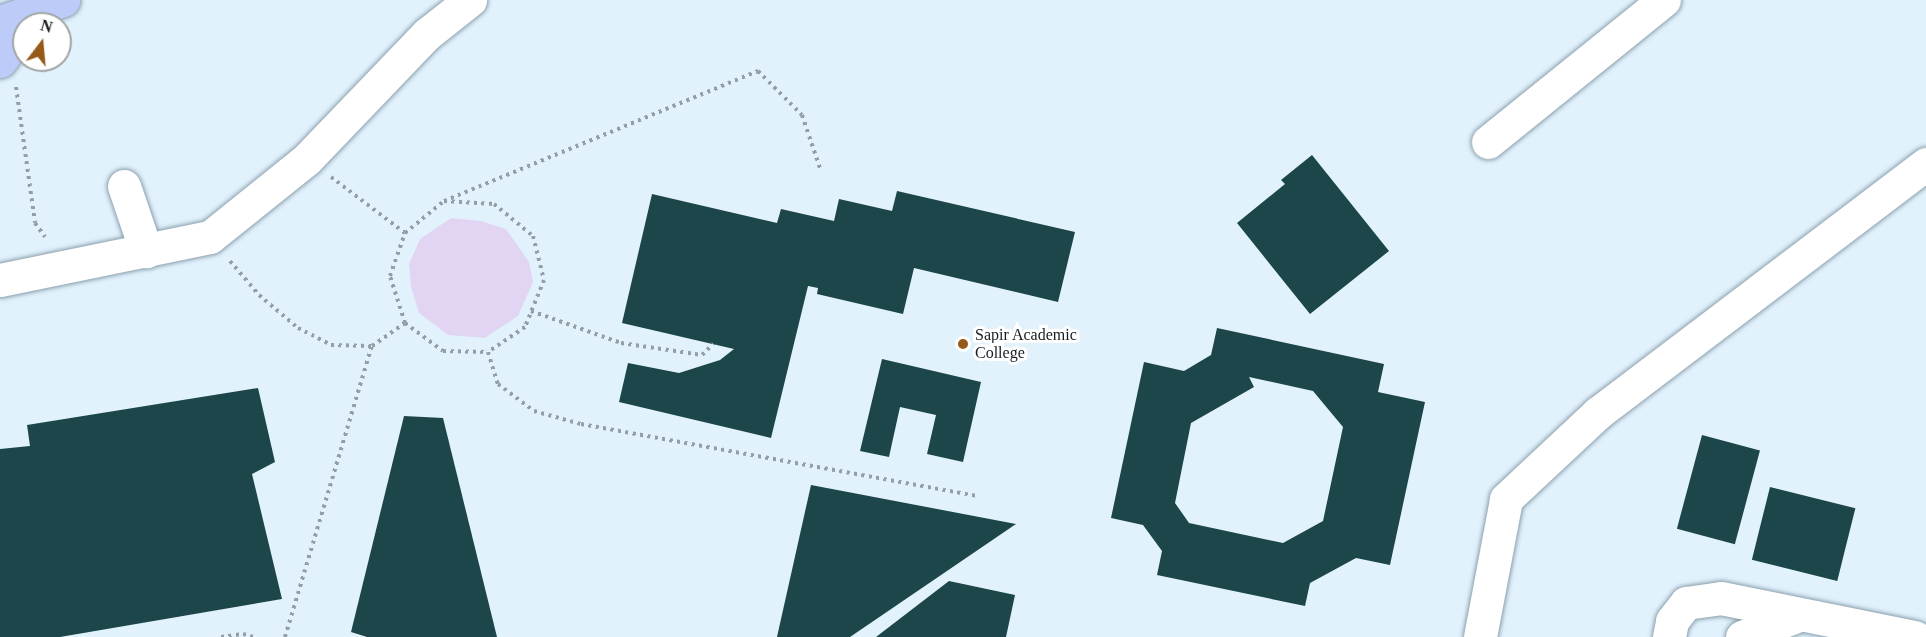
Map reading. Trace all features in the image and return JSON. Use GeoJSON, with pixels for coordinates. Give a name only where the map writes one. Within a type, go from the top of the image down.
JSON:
{"type":"FeatureCollection","features":[{"type":"Feature","properties":{"kind":"street"},"geometry":{"type":"LineString","coordinates":[[0,280],[210,237],[307,159],[427,34],[470,0]]}},
{"type":"Feature","properties":{"kind":"street"},"geometry":{"type":"LineString","coordinates":[[1488,142],[1664,0]]}},
{"type":"Feature","properties":{"kind":"street"},"geometry":{"type":"LineString","coordinates":[[1480,637],[1506,499],[1598,413],[1926,164]]}},
{"type":"Feature","properties":{"kind":"street"},"geometry":{"type":"LineString","coordinates":[[124,186],[146,251]]}},
{"type":"Feature","properties":{"kind":"street"},"geometry":{"type":"LineString","coordinates":[[1669,637],[1671,621],[1686,603],[1701,598],[1720,598],[1915,637]]}},
{"type":"Feature","properties":{"kind":"street"},"geometry":{"type":"LineString","coordinates":[[1742,637],[1799,615]]}},
{"type":"Feature","properties":{"kind":"path"},"geometry":{"type":"LineString","coordinates":[[444,201],[494,204],[533,236],[544,280],[525,327],[488,352],[443,351],[405,323],[390,276],[405,233],[444,201],[758,71],[802,115],[821,171]]}},
{"type":"Feature","properties":{"kind":"path"},"geometry":{"type":"LineString","coordinates":[[27,72],[35,223],[65,267]]}},
{"type":"Feature","properties":{"kind":"path"},"geometry":{"type":"LineString","coordinates":[[307,159],[405,233]]}},
{"type":"Feature","properties":{"kind":"path"},"geometry":{"type":"LineString","coordinates":[[210,237],[260,295],[298,328],[331,345],[372,346],[405,323]]}},
{"type":"Feature","properties":{"kind":"path"},"geometry":{"type":"LineString","coordinates":[[531,311],[621,343],[702,355],[713,344]]}},
{"type":"Feature","properties":{"kind":"path"},"geometry":{"type":"LineString","coordinates":[[285,637],[372,346]]}},
{"type":"Feature","properties":{"kind":"path"},"geometry":{"type":"LineString","coordinates":[[488,352],[498,384],[534,411],[581,424],[977,496]]}},
{"type":"Feature","properties":{"kind":"path"},"geometry":{"type":"LineString","coordinates":[[221,637],[243,634],[254,637]]}},
{"type":"Feature","properties":{"kind":"shaded area"},"geometry":{"type":"Polygon","coordinates":[[[451,218],[481,221],[506,229],[529,262],[533,282],[518,316],[485,338],[448,335],[419,313],[411,287],[409,264],[420,239],[451,218]]]}},
{"type":"Feature","properties":{"kind":"building"},"geometry":{"type":"Polygon","coordinates":[[[1312,155],[1389,251],[1310,314],[1237,223],[1285,184],[1281,180],[1312,155]]]}},
{"type":"Feature","properties":{"kind":"building"},"geometry":{"type":"Polygon","coordinates":[[[897,191],[1075,232],[1058,302],[914,268],[903,314],[817,294],[818,288],[808,286],[771,438],[619,402],[628,363],[679,373],[720,360],[734,349],[622,323],[652,194],[777,223],[781,209],[834,221],[839,199],[892,211],[897,191]]]}},
{"type":"Feature","properties":{"kind":"building"},"geometry":{"type":"Polygon","coordinates":[[[1217,328],[1384,364],[1378,392],[1425,402],[1390,565],[1356,558],[1310,583],[1305,606],[1157,575],[1162,551],[1143,525],[1111,518],[1144,362],[1184,371],[1211,355],[1217,328]],[[1249,377],[1254,387],[1191,423],[1175,503],[1189,523],[1283,543],[1323,521],[1343,427],[1313,391],[1249,377]]]}},
{"type":"Feature","properties":{"kind":"building"},"geometry":{"type":"Polygon","coordinates":[[[882,359],[981,382],[963,462],[927,454],[936,415],[900,407],[889,457],[860,451],[882,359]]]}},
{"type":"Feature","properties":{"kind":"building"},"geometry":{"type":"Polygon","coordinates":[[[258,388],[275,462],[252,474],[282,599],[60,637],[0,637],[0,449],[30,446],[27,425],[258,388]]]}},
{"type":"Feature","properties":{"kind":"building"},"geometry":{"type":"Polygon","coordinates":[[[404,416],[443,418],[497,637],[367,637],[351,632],[404,416]]]}},
{"type":"Feature","properties":{"kind":"building"},"geometry":{"type":"Polygon","coordinates":[[[1702,435],[1760,451],[1735,544],[1677,529],[1702,435]]]}},
{"type":"Feature","properties":{"kind":"building"},"geometry":{"type":"Polygon","coordinates":[[[811,485],[1016,524],[850,637],[777,637],[811,485]]]}},
{"type":"Feature","properties":{"kind":"building"},"geometry":{"type":"Polygon","coordinates":[[[1770,487],[1855,508],[1837,581],[1752,560],[1770,487]]]}},
{"type":"Feature","properties":{"kind":"building"},"geometry":{"type":"Polygon","coordinates":[[[949,581],[1015,595],[1006,637],[876,637],[949,581]]]}},
{"type":"Feature","properties":{"kind":"place","name":"Sapir Academic College"},"geometry":{"type":"Point","coordinates":[963,344]}}]}
